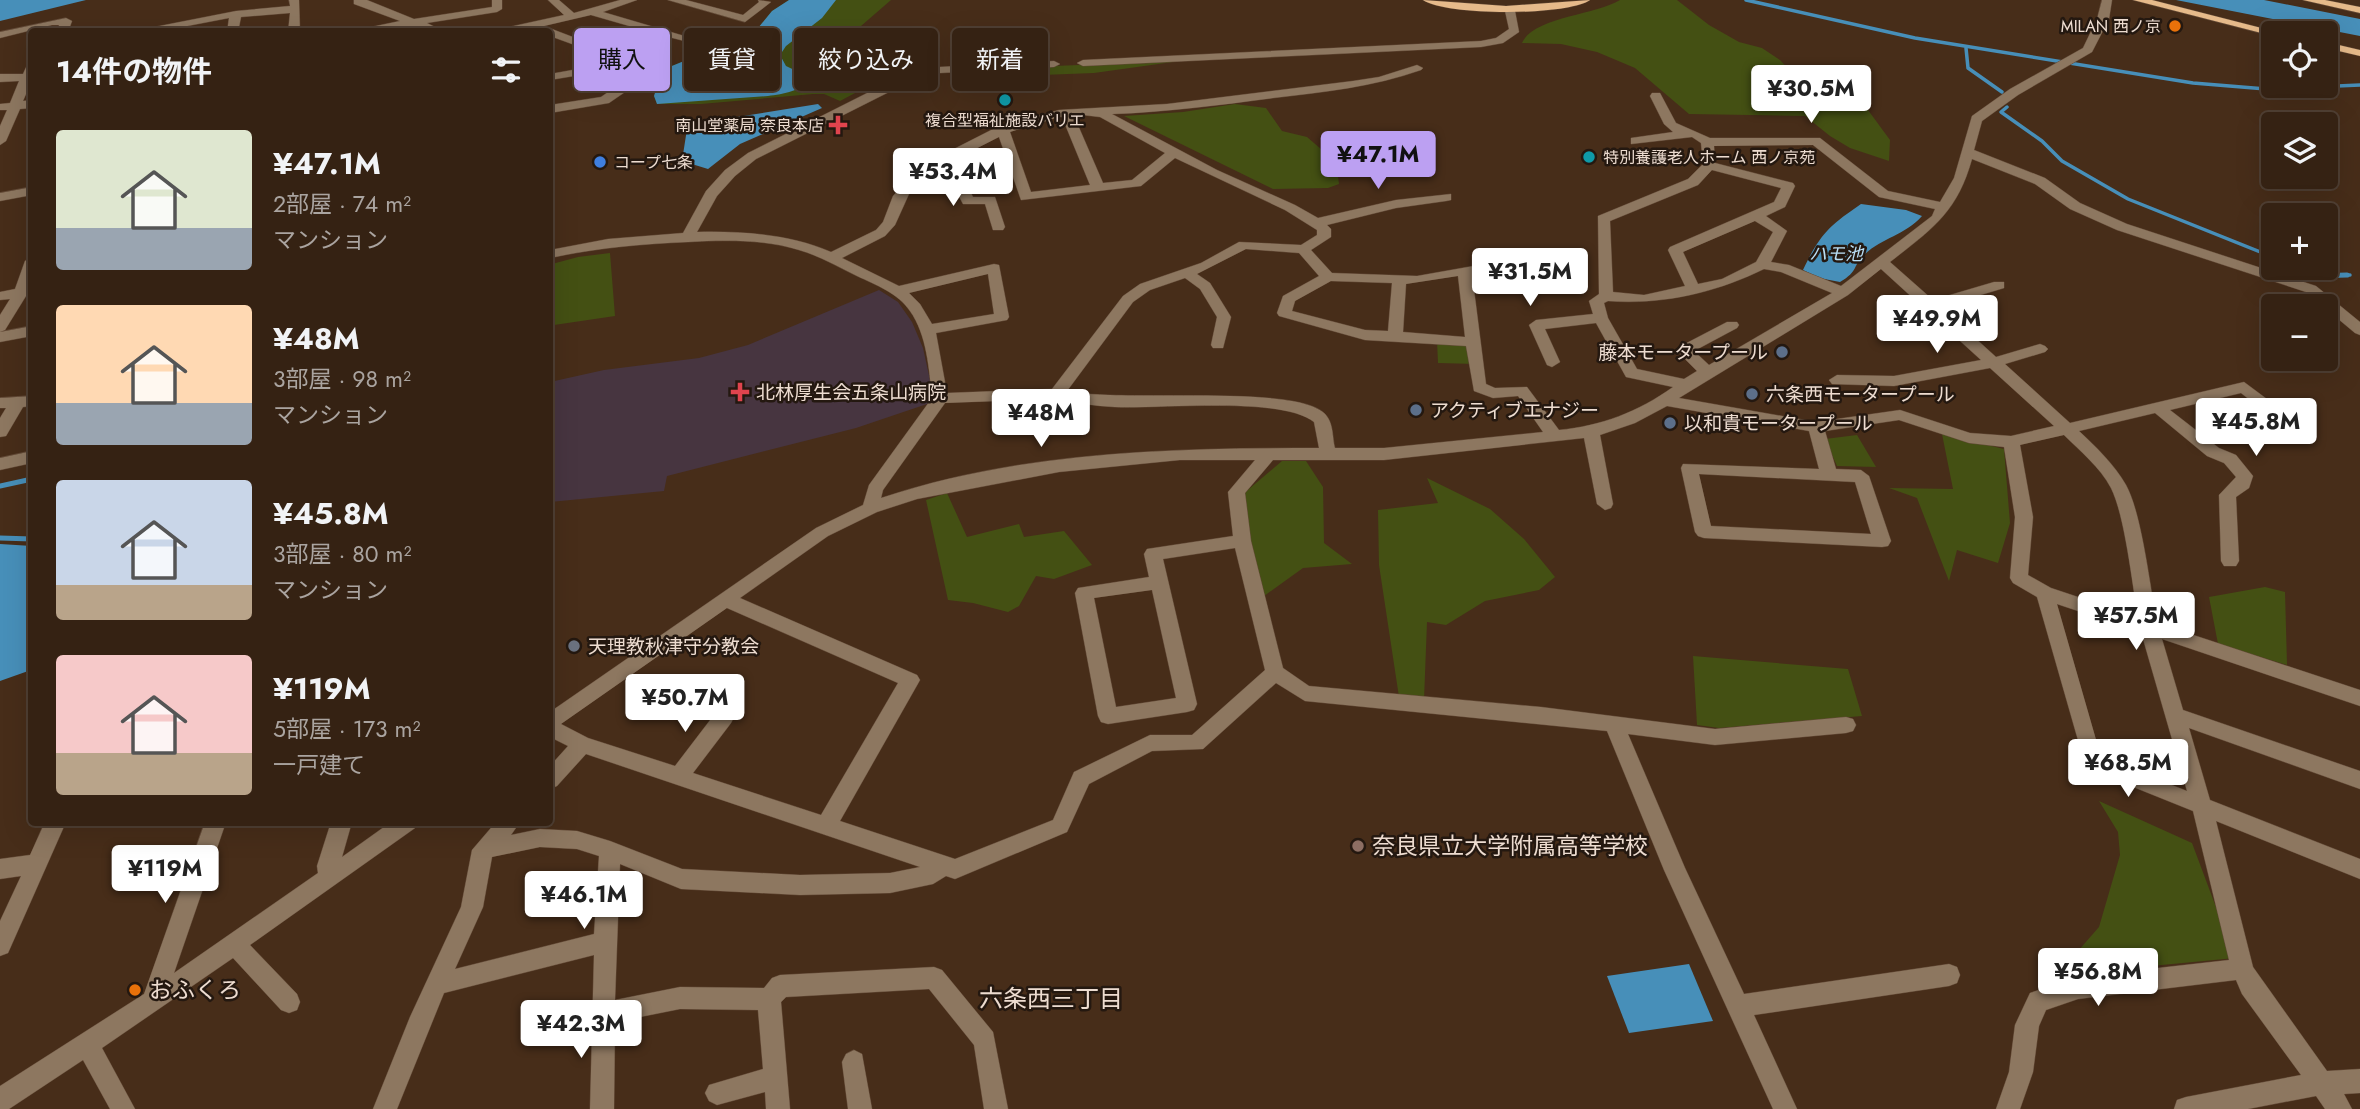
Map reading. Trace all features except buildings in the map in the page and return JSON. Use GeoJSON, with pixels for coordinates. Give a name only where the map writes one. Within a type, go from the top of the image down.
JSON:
{"type":"FeatureCollection","features":[{"type":"Feature","properties":{"kind":"main road"},"geometry":{"type":"LineString","coordinates":[[1428,0],[1510,11],[1585,0]]}},
{"type":"Feature","properties":{"kind":"main road"},"geometry":{"type":"LineString","coordinates":[[2138,0],[2261,30]]}},
{"type":"Feature","properties":{"kind":"main road"},"geometry":{"type":"LineString","coordinates":[[2308,0],[2360,10]]}},
{"type":"Feature","properties":{"kind":"main road"},"geometry":{"type":"LineString","coordinates":[[2338,48],[2360,53]]}},
{"type":"Feature","properties":{"kind":"street"},"geometry":{"type":"LineString","coordinates":[[362,0],[358,2],[430,28]]}},
{"type":"Feature","properties":{"kind":"street"},"geometry":{"type":"LineString","coordinates":[[377,28],[414,22],[439,13],[497,9],[497,0]]}},
{"type":"Feature","properties":{"kind":"street"},"geometry":{"type":"LineString","coordinates":[[553,0],[572,17]]}},
{"type":"Feature","properties":{"kind":"street"},"geometry":{"type":"LineString","coordinates":[[514,28],[572,17],[632,0]]}},
{"type":"Feature","properties":{"kind":"street"},"geometry":{"type":"LineString","coordinates":[[673,0],[745,19],[766,2],[763,0]]}},
{"type":"Feature","properties":{"kind":"street"},"geometry":{"type":"LineString","coordinates":[[553,720],[822,532],[870,508],[915,493],[1059,466],[1180,454],[1384,454],[1591,432],[1617,424],[1667,401],[1686,385],[1843,292],[1937,218],[1960,178],[1969,153],[1976,119],[2014,92],[2088,50],[2104,19],[2108,0]]}},
{"type":"Feature","properties":{"kind":"street"},"geometry":{"type":"LineString","coordinates":[[172,28],[295,4],[294,28]]}},
{"type":"Feature","properties":{"kind":"street"},"geometry":{"type":"LineString","coordinates":[[1083,63],[1318,52],[1321,57],[1331,60],[1348,51],[1499,41],[1515,30],[1510,11]]}},
{"type":"Feature","properties":{"kind":"street"},"geometry":{"type":"LineString","coordinates":[[592,12],[648,28]]}},
{"type":"Feature","properties":{"kind":"street"},"geometry":{"type":"LineString","coordinates":[[233,28],[236,14]]}},
{"type":"Feature","properties":{"kind":"street"},"geometry":{"type":"LineString","coordinates":[[0,35],[66,21],[63,28]]}},
{"type":"Feature","properties":{"kind":"street"},"geometry":{"type":"LineString","coordinates":[[532,25],[540,28]]}},
{"type":"Feature","properties":{"kind":"street"},"geometry":{"type":"LineString","coordinates":[[553,33],[574,41]]}},
{"type":"Feature","properties":{"kind":"street"},"geometry":{"type":"LineString","coordinates":[[687,238],[711,194],[730,173],[752,156],[895,85],[922,75],[970,67],[1054,64]]}},
{"type":"Feature","properties":{"kind":"street"},"geometry":{"type":"LineString","coordinates":[[829,258],[862,244],[887,228],[898,198],[917,179],[945,160],[1003,129],[1067,114],[1167,108],[1353,85],[1381,80],[1417,68]]}},
{"type":"Feature","properties":{"kind":"street"},"geometry":{"type":"LineString","coordinates":[[0,78],[28,71]]}},
{"type":"Feature","properties":{"kind":"street"},"geometry":{"type":"LineString","coordinates":[[553,71],[564,75]]}},
{"type":"Feature","properties":{"kind":"street"},"geometry":{"type":"LineString","coordinates":[[0,141],[28,73]]}},
{"type":"Feature","properties":{"kind":"street"},"geometry":{"type":"LineString","coordinates":[[553,77],[574,73]]}},
{"type":"Feature","properties":{"kind":"street"},"geometry":{"type":"LineString","coordinates":[[553,109],[605,100],[618,91]]}},
{"type":"Feature","properties":{"kind":"street"},"geometry":{"type":"LineString","coordinates":[[1606,296],[1604,219],[1693,182],[1709,165],[1707,142],[1703,136],[1673,126],[1656,96]]}},
{"type":"Feature","properties":{"kind":"street"},"geometry":{"type":"LineString","coordinates":[[0,108],[28,104]]}},
{"type":"Feature","properties":{"kind":"street"},"geometry":{"type":"LineString","coordinates":[[1056,394],[1128,299],[1145,287],[1187,273],[1244,245],[1303,249],[1314,246],[1324,237],[1324,229],[1317,223],[1278,200],[1228,180],[1096,112]]}},
{"type":"Feature","properties":{"kind":"street"},"geometry":{"type":"LineString","coordinates":[[1067,114],[1098,188]]}},
{"type":"Feature","properties":{"kind":"street"},"geometry":{"type":"LineString","coordinates":[[1003,129],[1026,197],[1136,183],[1175,151]]}},
{"type":"Feature","properties":{"kind":"street"},"geometry":{"type":"LineString","coordinates":[[1635,141],[1678,134],[1707,142],[1816,142],[1884,194],[1944,207]]}},
{"type":"Feature","properties":{"kind":"street"},"geometry":{"type":"LineString","coordinates":[[1969,153],[2040,181],[2075,206],[2122,227],[2311,289],[2359,337]]}},
{"type":"Feature","properties":{"kind":"street"},"geometry":{"type":"LineString","coordinates":[[945,160],[955,173],[968,201],[990,200],[998,226]]}},
{"type":"Feature","properties":{"kind":"street"},"geometry":{"type":"LineString","coordinates":[[1693,289],[1675,250],[1780,204],[1788,186],[1709,165]]}},
{"type":"Feature","properties":{"kind":"street"},"geometry":{"type":"LineString","coordinates":[[0,197],[28,192]]}},
{"type":"Feature","properties":{"kind":"street"},"geometry":{"type":"LineString","coordinates":[[1317,223],[1396,204],[1446,197]]}},
{"type":"Feature","properties":{"kind":"street"},"geometry":{"type":"LineString","coordinates":[[1756,216],[1780,230],[1762,265]]}},
{"type":"Feature","properties":{"kind":"street"},"geometry":{"type":"LineString","coordinates":[[553,253],[580,246],[633,240],[731,238],[794,244],[897,290],[916,307],[926,330],[935,353],[940,398],[875,489],[870,508]]}},
{"type":"Feature","properties":{"kind":"street"},"geometry":{"type":"LineString","coordinates":[[1303,249],[1328,277]]}},
{"type":"Feature","properties":{"kind":"street"},"geometry":{"type":"LineString","coordinates":[[1473,342],[1365,335],[1284,313],[1289,299],[1328,277],[1399,281],[1465,272],[1536,257]]}},
{"type":"Feature","properties":{"kind":"street"},"geometry":{"type":"LineString","coordinates":[[1881,261],[2067,429],[2098,459],[2119,487],[2128,517],[2149,627],[2202,806],[2242,969],[2250,986],[2340,1109]]}},
{"type":"Feature","properties":{"kind":"street"},"geometry":{"type":"LineString","coordinates":[[1686,385],[1631,373],[1601,318],[1596,301],[1606,296],[1644,299],[1726,282],[1762,265],[1784,268],[1843,292]]}},
{"type":"Feature","properties":{"kind":"street"},"geometry":{"type":"LineString","coordinates":[[897,290],[994,268],[1002,317],[926,330]]}},
{"type":"Feature","properties":{"kind":"street"},"geometry":{"type":"LineString","coordinates":[[1465,272],[1479,387],[1493,393],[1522,391],[1554,435]]}},
{"type":"Feature","properties":{"kind":"street"},"geometry":{"type":"LineString","coordinates":[[1187,273],[1205,286],[1224,317],[1218,345]]}},
{"type":"Feature","properties":{"kind":"street"},"geometry":{"type":"LineString","coordinates":[[1395,336],[1399,281]]}},
{"type":"Feature","properties":{"kind":"street"},"geometry":{"type":"LineString","coordinates":[[1932,305],[2000,285]]}},
{"type":"Feature","properties":{"kind":"street"},"geometry":{"type":"LineString","coordinates":[[0,296],[26,291]]}},
{"type":"Feature","properties":{"kind":"street"},"geometry":{"type":"LineString","coordinates":[[0,327],[26,291]]}},
{"type":"Feature","properties":{"kind":"street"},"geometry":{"type":"LineString","coordinates":[[1552,362],[1536,325],[1601,318]]}},
{"type":"Feature","properties":{"kind":"street"},"geometry":{"type":"LineString","coordinates":[[1707,372],[1684,350],[1732,325]]}},
{"type":"Feature","properties":{"kind":"street"},"geometry":{"type":"LineString","coordinates":[[0,337],[28,332]]}},
{"type":"Feature","properties":{"kind":"street"},"geometry":{"type":"LineString","coordinates":[[1836,380],[1894,381],[1992,363],[2040,349]]}},
{"type":"Feature","properties":{"kind":"street"},"geometry":{"type":"LineString","coordinates":[[1667,401],[1816,427],[1900,415],[1969,438],[2011,442],[2244,387],[2279,414]]}},
{"type":"Feature","properties":{"kind":"street"},"geometry":{"type":"LineString","coordinates":[[940,398],[1056,394],[1068,399],[1137,404],[1287,404],[1316,414],[1325,427],[1326,450],[1331,455]]}},
{"type":"Feature","properties":{"kind":"street"},"geometry":{"type":"LineString","coordinates":[[0,432],[16,402]]}},
{"type":"Feature","properties":{"kind":"street"},"geometry":{"type":"LineString","coordinates":[[2157,407],[2213,452],[2230,459],[2245,476],[2244,484],[2227,495],[2230,561]]}},
{"type":"Feature","properties":{"kind":"street"},"geometry":{"type":"LineString","coordinates":[[1816,427],[1829,475]]}},
{"type":"Feature","properties":{"kind":"street"},"geometry":{"type":"LineString","coordinates":[[1591,432],[1605,504]]}},
{"type":"Feature","properties":{"kind":"street"},"geometry":{"type":"LineString","coordinates":[[2011,442],[2024,517],[2019,578],[2045,593],[2360,698]]}},
{"type":"Feature","properties":{"kind":"street"},"geometry":{"type":"LineString","coordinates":[[1268,455],[1236,492],[1241,541],[1275,672],[1304,693],[1612,723],[1715,737],[1846,724]]}},
{"type":"Feature","properties":{"kind":"street"},"geometry":{"type":"LineString","coordinates":[[0,464],[28,458]]}},
{"type":"Feature","properties":{"kind":"street"},"geometry":{"type":"LineString","coordinates":[[1689,468],[1829,475],[1861,476],[1882,541],[1704,531],[1689,468]]}},
{"type":"Feature","properties":{"kind":"street"},"geometry":{"type":"LineString","coordinates":[[1160,582],[1084,593],[1108,716],[1187,704],[1160,582],[1153,554],[1241,541]]}},
{"type":"Feature","properties":{"kind":"street"},"geometry":{"type":"LineString","coordinates":[[2045,593],[2093,762],[2360,869]]}},
{"type":"Feature","properties":{"kind":"street"},"geometry":{"type":"LineString","coordinates":[[724,598],[910,680],[825,826]]}},
{"type":"Feature","properties":{"kind":"street"},"geometry":{"type":"LineString","coordinates":[[553,730],[582,744],[955,869],[1059,826],[1066,819],[1081,778],[1150,743],[1196,743],[1275,672]]}},
{"type":"Feature","properties":{"kind":"street"},"geometry":{"type":"LineString","coordinates":[[2175,715],[2360,780]]}},
{"type":"Feature","properties":{"kind":"street"},"geometry":{"type":"LineString","coordinates":[[679,776],[724,718]]}},
{"type":"Feature","properties":{"kind":"street"},"geometry":{"type":"LineString","coordinates":[[1612,723],[1675,870],[1785,1109]]}},
{"type":"Feature","properties":{"kind":"street"},"geometry":{"type":"LineString","coordinates":[[553,777],[582,744]]}},
{"type":"Feature","properties":{"kind":"street"},"geometry":{"type":"LineString","coordinates":[[0,946],[55,826]]}},
{"type":"Feature","properties":{"kind":"street"},"geometry":{"type":"LineString","coordinates":[[153,1001],[215,826]]}},
{"type":"Feature","properties":{"kind":"street"},"geometry":{"type":"LineString","coordinates":[[329,876],[327,866],[341,826]]}},
{"type":"Feature","properties":{"kind":"street"},"geometry":{"type":"LineString","coordinates":[[0,1100],[153,1001],[402,826]]}},
{"type":"Feature","properties":{"kind":"street"},"geometry":{"type":"LineString","coordinates":[[385,1109],[472,907],[484,850],[506,826]]}},
{"type":"Feature","properties":{"kind":"street"},"geometry":{"type":"LineString","coordinates":[[484,850],[540,838],[577,840],[610,850],[681,879],[760,883],[890,883],[933,874],[942,865]]}},
{"type":"Feature","properties":{"kind":"street"},"geometry":{"type":"LineString","coordinates":[[602,1109],[605,942],[610,850]]}},
{"type":"Feature","properties":{"kind":"street"},"geometry":{"type":"LineString","coordinates":[[0,869],[38,864]]}},
{"type":"Feature","properties":{"kind":"street"},"geometry":{"type":"LineString","coordinates":[[437,984],[605,942]]}},
{"type":"Feature","properties":{"kind":"street"},"geometry":{"type":"LineString","coordinates":[[235,945],[289,1002]]}},
{"type":"Feature","properties":{"kind":"street"},"geometry":{"type":"LineString","coordinates":[[2007,1109],[2021,1072],[2026,1025],[2038,1001],[2078,988],[2242,969]]}},
{"type":"Feature","properties":{"kind":"street"},"geometry":{"type":"LineString","coordinates":[[1738,1006],[1949,975]]}},
{"type":"Feature","properties":{"kind":"street"},"geometry":{"type":"LineString","coordinates":[[778,1109],[769,999],[780,986],[934,978],[985,1040],[996,1109]]}},
{"type":"Feature","properties":{"kind":"street"},"geometry":{"type":"LineString","coordinates":[[605,1013],[680,998],[769,999]]}},
{"type":"Feature","properties":{"kind":"street"},"geometry":{"type":"LineString","coordinates":[[87,1044],[123,1109]]}},
{"type":"Feature","properties":{"kind":"street"},"geometry":{"type":"LineString","coordinates":[[854,1062],[860,1109]]}},
{"type":"Feature","properties":{"kind":"street"},"geometry":{"type":"LineString","coordinates":[[717,1093],[776,1077]]}},
{"type":"Feature","properties":{"kind":"street"},"geometry":{"type":"LineString","coordinates":[[2186,1109],[2321,1083],[2360,1081]]}},
{"type":"Feature","properties":{"kind":"shaded area","name":"北林厚生会五条山病院"},"geometry":{"type":"Polygon","coordinates":[[[879,290],[898,302],[912,322],[923,348],[930,380],[930,403],[856,428],[667,476],[664,491],[553,502],[553,381],[604,370],[699,358],[748,345],[879,290]]]}},
{"type":"Feature","properties":{"kind":"green space"},"geometry":{"type":"Polygon","coordinates":[[[789,0],[891,0],[859,28],[794,28],[794,91],[859,91],[840,101],[824,94],[813,94],[701,104],[657,104],[656,91],[670,91],[670,67],[684,61],[684,91],[780,91],[780,28],[758,28],[772,11],[789,0]]]}},
{"type":"Feature","properties":{"kind":"green space"},"geometry":{"type":"Polygon","coordinates":[[[1620,0],[1677,0],[1709,25],[1739,42],[1762,48],[1780,60],[1798,79],[1826,86],[1868,110],[1890,140],[1889,161],[1850,148],[1805,116],[1689,114],[1635,68],[1597,52],[1561,44],[1522,43],[1528,34],[1539,27],[1620,0]]]}},
{"type":"Feature","properties":{"kind":"green space"},"geometry":{"type":"Polygon","coordinates":[[[1180,61],[1094,73],[1048,75],[1048,66],[1180,61]]]}},
{"type":"Feature","properties":{"kind":"green space"},"geometry":{"type":"Polygon","coordinates":[[[1235,104],[1266,108],[1282,131],[1307,137],[1321,149],[1331,149],[1335,154],[1339,184],[1328,188],[1273,189],[1124,116],[1183,112],[1235,104]]]}},
{"type":"Feature","properties":{"kind":"green space"},"geometry":{"type":"Polygon","coordinates":[[[610,253],[615,316],[554,325],[553,264],[610,253]]]}},
{"type":"Feature","properties":{"kind":"green space"},"geometry":{"type":"Polygon","coordinates":[[[1437,341],[1473,345],[1476,364],[1438,363],[1437,341]]]}},
{"type":"Feature","properties":{"kind":"green space"},"geometry":{"type":"Polygon","coordinates":[[[1942,434],[2004,449],[2010,523],[1998,563],[1957,550],[1949,581],[1917,498],[1889,488],[1953,489],[1942,434]]]}},
{"type":"Feature","properties":{"kind":"green space"},"geometry":{"type":"Polygon","coordinates":[[[1857,435],[1876,467],[1837,466],[1825,439],[1857,435]]]}},
{"type":"Feature","properties":{"kind":"green space"},"geometry":{"type":"Polygon","coordinates":[[[1282,461],[1306,461],[1323,487],[1324,543],[1352,564],[1303,568],[1264,596],[1248,531],[1243,494],[1282,461]]]}},
{"type":"Feature","properties":{"kind":"green space"},"geometry":{"type":"Polygon","coordinates":[[[1427,478],[1490,509],[1524,539],[1555,577],[1539,590],[1485,601],[1446,625],[1427,622],[1424,700],[1399,697],[1379,565],[1378,510],[1438,503],[1427,478]]]}},
{"type":"Feature","properties":{"kind":"green space"},"geometry":{"type":"Polygon","coordinates":[[[947,493],[967,537],[1019,524],[1024,537],[1064,531],[1092,565],[1054,579],[1036,576],[1019,606],[1008,612],[948,600],[926,500],[947,493]]]}},
{"type":"Feature","properties":{"kind":"green space"},"geometry":{"type":"Polygon","coordinates":[[[2265,587],[2285,592],[2287,665],[2218,644],[2209,597],[2265,587]]]}},
{"type":"Feature","properties":{"kind":"green space"},"geometry":{"type":"Polygon","coordinates":[[[1693,656],[1848,669],[1862,716],[1719,728],[1697,725],[1693,656]]]}},
{"type":"Feature","properties":{"kind":"green space"},"geometry":{"type":"Polygon","coordinates":[[[2099,801],[2192,843],[2235,958],[2057,975],[2099,927],[2120,855],[2118,832],[2099,801]]]}},
{"type":"Feature","properties":{"kind":"water"},"geometry":{"type":"Polygon","coordinates":[[[0,0],[86,0],[0,21],[0,0]]]}},
{"type":"Feature","properties":{"kind":"water"},"geometry":{"type":"Polygon","coordinates":[[[789,0],[836,0],[822,18],[809,28],[794,28],[794,40],[780,55],[780,28],[758,28],[772,11],[789,0]]]}},
{"type":"Feature","properties":{"kind":"water"},"geometry":{"type":"Polygon","coordinates":[[[2176,0],[2264,0],[2360,19],[2360,36],[2338,32],[2338,21],[2283,21],[2176,0]]]}},
{"type":"Feature","properties":{"kind":"water"},"geometry":{"type":"Polygon","coordinates":[[[780,55],[786,66],[794,70],[794,90],[768,96],[657,104],[656,91],[670,91],[670,67],[684,61],[684,91],[780,91],[780,55]]]}},
{"type":"Feature","properties":{"kind":"water"},"geometry":{"type":"Polygon","coordinates":[[[818,104],[822,108],[740,144],[708,169],[682,161],[687,129],[712,121],[818,104]]]}},
{"type":"Feature","properties":{"kind":"water","name":"ハモ池"},"geometry":{"type":"Polygon","coordinates":[[[1861,204],[1906,210],[1922,216],[1908,228],[1872,249],[1861,258],[1850,275],[1840,282],[1819,278],[1803,270],[1826,232],[1861,204]]]}},
{"type":"Feature","properties":{"kind":"water"},"geometry":{"type":"Polygon","coordinates":[[[0,544],[28,546],[28,671],[0,681],[0,544]]]}},
{"type":"Feature","properties":{"kind":"water"},"geometry":{"type":"Polygon","coordinates":[[[1689,964],[1713,1021],[1629,1033],[1607,976],[1689,964]]]}},
{"type":"Feature","properties":{"kind":"waterway"},"geometry":{"type":"LineString","coordinates":[[1746,0],[1915,38],[2193,83],[2266,89],[2360,85]]}},
{"type":"Feature","properties":{"kind":"waterway"},"geometry":{"type":"LineString","coordinates":[[1966,48],[1968,68],[2002,92]]}},
{"type":"Feature","properties":{"kind":"waterway"},"geometry":{"type":"LineString","coordinates":[[2007,107],[2001,112],[2042,141],[2062,161],[2128,199],[2261,252]]}},
{"type":"Feature","properties":{"kind":"waterway"},"geometry":{"type":"LineString","coordinates":[[2347,275],[2312,276],[2350,275]]}},
{"type":"Feature","properties":{"kind":"waterway"},"geometry":{"type":"LineString","coordinates":[[0,486],[28,480]]}},
{"type":"Feature","properties":{"kind":"waterway"},"geometry":{"type":"LineString","coordinates":[[0,538],[28,539]]}},
{"type":"Feature","properties":{"kind":"place","name":"MILAN 西ノ京"},"geometry":{"type":"Point","coordinates":[2175,26]}},
{"type":"Feature","properties":{"kind":"place","name":"複合型福祉施設バリエ"},"geometry":{"type":"Point","coordinates":[1005,100]}},
{"type":"Feature","properties":{"kind":"place","name":"南山堂薬局 奈良本店"},"geometry":{"type":"Point","coordinates":[838,125]}},
{"type":"Feature","properties":{"kind":"place","name":"特別養護老人ホーム 西ノ京苑"},"geometry":{"type":"Point","coordinates":[1589,157]}},
{"type":"Feature","properties":{"kind":"place","name":"コープ七条"},"geometry":{"type":"Point","coordinates":[600,162]}},
{"type":"Feature","properties":{"kind":"place","name":"藤本モータープール"},"geometry":{"type":"Point","coordinates":[1782,352]}},
{"type":"Feature","properties":{"kind":"place","name":"北林厚生会五条山病院"},"geometry":{"type":"Point","coordinates":[740,392]}},
{"type":"Feature","properties":{"kind":"place","name":"六条西モータープール"},"geometry":{"type":"Point","coordinates":[1752,394]}},
{"type":"Feature","properties":{"kind":"place","name":"アクティブエナジー"},"geometry":{"type":"Point","coordinates":[1416,410]}},
{"type":"Feature","properties":{"kind":"place","name":"以和貴モータープール"},"geometry":{"type":"Point","coordinates":[1670,423]}},
{"type":"Feature","properties":{"kind":"place","name":"天理教秋津守分教会"},"geometry":{"type":"Point","coordinates":[574,646]}},
{"type":"Feature","properties":{"kind":"place","name":"奈良県立大学附属高等学校"},"geometry":{"type":"Point","coordinates":[1358,846]}},
{"type":"Feature","properties":{"kind":"place","name":"おふくろ"},"geometry":{"type":"Point","coordinates":[135,990]}},
{"type":"Feature","properties":{"kind":"district","name":"六条西三丁目"},"geometry":{"type":"Point","coordinates":[1051,999]}}]}
